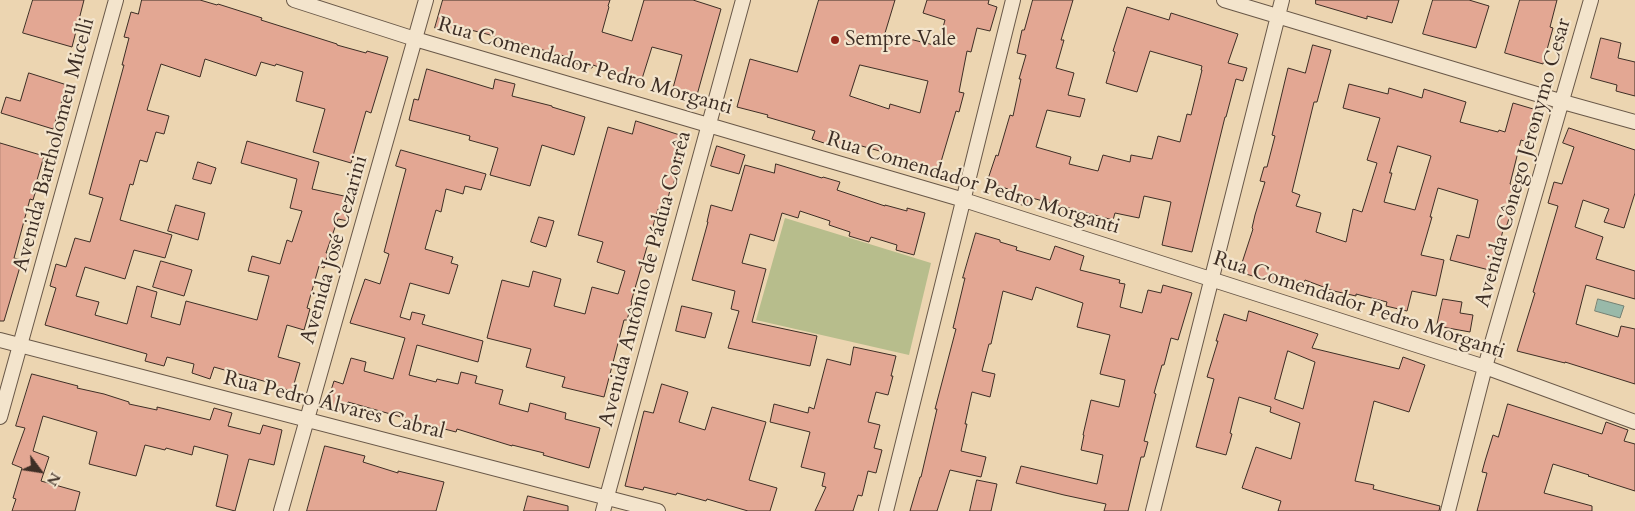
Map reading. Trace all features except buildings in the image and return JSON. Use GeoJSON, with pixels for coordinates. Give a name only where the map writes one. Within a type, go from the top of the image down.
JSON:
{"type":"FeatureCollection","features":[{"type":"Feature","properties":{"kind":"street","name":"Avenida Bartholomeu Micelli"},"geometry":{"type":"LineString","coordinates":[[0,417],[116,0]]}},
{"type":"Feature","properties":{"kind":"street","name":"Rua Comendador Pedro Morganti"},"geometry":{"type":"LineString","coordinates":[[294,0],[415,39],[964,200],[1485,367],[1635,422]]}},
{"type":"Feature","properties":{"kind":"street","name":"Avenida José Cezarini"},"geometry":{"type":"LineString","coordinates":[[281,511],[426,0]]}},
{"type":"Feature","properties":{"kind":"street","name":"Avenida Antônio de Pádua Corrêa"},"geometry":{"type":"LineString","coordinates":[[603,511],[743,0]]}},
{"type":"Feature","properties":{"kind":"street"},"geometry":{"type":"LineString","coordinates":[[886,511],[1013,0]]}},
{"type":"Feature","properties":{"kind":"street"},"geometry":{"type":"LineString","coordinates":[[1224,0],[1635,122]]}},
{"type":"Feature","properties":{"kind":"street"},"geometry":{"type":"LineString","coordinates":[[1153,511],[1282,0]]}},
{"type":"Feature","properties":{"kind":"street","name":"Avenida Cônego Jeronymo Cesar"},"geometry":{"type":"LineString","coordinates":[[1448,511],[1485,367],[1591,0]]}},
{"type":"Feature","properties":{"kind":"street","name":"Rua Pedro Álvares Cabral"},"geometry":{"type":"LineString","coordinates":[[0,340],[658,511]]}},
{"type":"Feature","properties":{"kind":"green space"},"geometry":{"type":"Polygon","coordinates":[[[785,218],[931,263],[909,355],[756,320],[785,218]]]}},
{"type":"Feature","properties":{"kind":"shaded area"},"geometry":{"type":"Polygon","coordinates":[[[1598,299],[1624,306],[1620,318],[1595,311],[1598,299]]]}},
{"type":"Feature","properties":{"kind":"place","name":"Sempre Vale"},"geometry":{"type":"Point","coordinates":[835,40]}}]}
